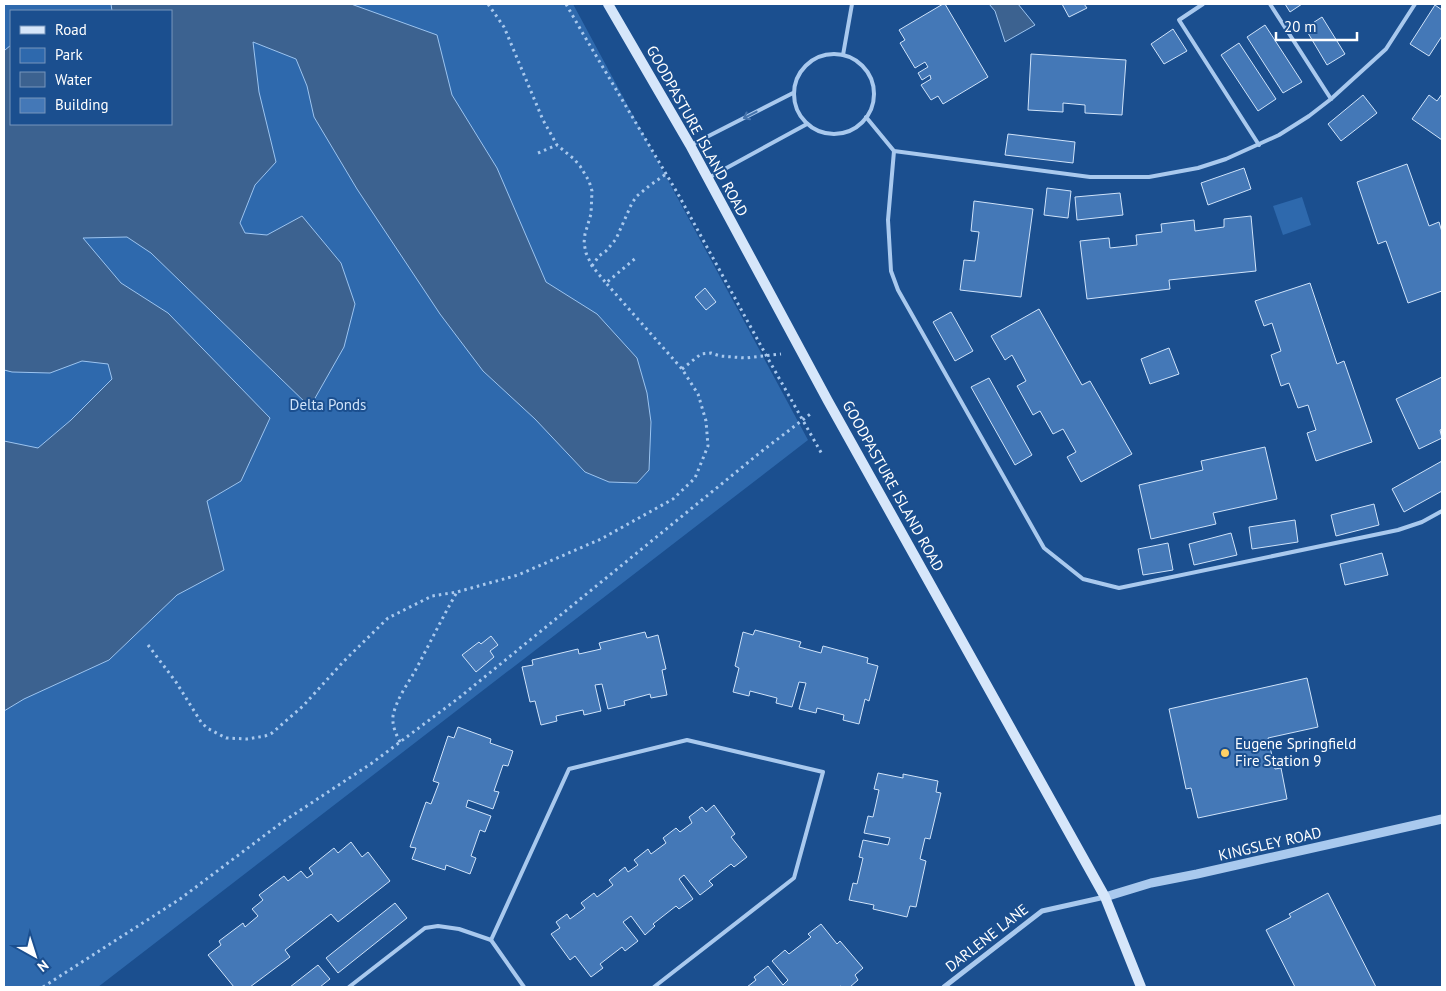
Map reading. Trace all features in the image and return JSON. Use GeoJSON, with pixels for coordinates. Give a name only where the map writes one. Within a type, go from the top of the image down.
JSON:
{"type":"FeatureCollection","features":[{"type":"Feature","properties":{"kind":"main road","name":"GOODPASTURE ISLAND ROAD"},"geometry":{"type":"LineString","coordinates":[[608,4],[690,145],[828,401],[1105,897],[1141,987]]}},
{"type":"Feature","properties":{"kind":"street","name":"KINGSLEY ROAD"},"geometry":{"type":"LineString","coordinates":[[1105,897],[1151,883],[1442,819]]}},
{"type":"Feature","properties":{"kind":"street","name":"DARLENE LANE"},"geometry":{"type":"LineString","coordinates":[[944,987],[1042,911],[1105,897]]}},
{"type":"Feature","properties":{"kind":"lane"},"geometry":{"type":"LineString","coordinates":[[843,55],[852,4]]}},
{"type":"Feature","properties":{"kind":"lane"},"geometry":{"type":"LineString","coordinates":[[1204,4],[1179,20],[1260,145]]}},
{"type":"Feature","properties":{"kind":"lane"},"geometry":{"type":"LineString","coordinates":[[1270,4],[1331,99]]}},
{"type":"Feature","properties":{"kind":"lane"},"geometry":{"type":"LineString","coordinates":[[866,117],[894,151],[1090,178],[1149,177],[1198,168],[1226,159],[1280,135],[1331,99],[1386,49],[1415,4]]}},
{"type":"Feature","properties":{"kind":"lane"},"geometry":{"type":"LineString","coordinates":[[829,54],[843,55],[856,60],[866,70],[874,90],[873,105],[866,117],[856,127],[844,133],[830,134],[819,131],[802,119],[796,106],[793,92],[796,79],[804,67],[816,58],[829,54]]}},
{"type":"Feature","properties":{"kind":"lane"},"geometry":{"type":"LineString","coordinates":[[690,145],[793,92]]}},
{"type":"Feature","properties":{"kind":"lane"},"geometry":{"type":"LineString","coordinates":[[708,178],[807,124]]}},
{"type":"Feature","properties":{"kind":"lane"},"geometry":{"type":"LineString","coordinates":[[894,151],[888,220],[891,271],[898,290],[1044,548],[1083,579],[1119,588],[1398,530],[1422,522],[1442,511]]}},
{"type":"Feature","properties":{"kind":"lane"},"geometry":{"type":"LineString","coordinates":[[492,940],[569,769],[687,740],[823,772],[794,878],[654,987]]}},
{"type":"Feature","properties":{"kind":"lane"},"geometry":{"type":"LineString","coordinates":[[348,987],[424,928],[438,926],[459,929],[492,940],[524,987]]}},
{"type":"Feature","properties":{"kind":"path"},"geometry":{"type":"LineString","coordinates":[[148,645],[207,728],[226,738],[247,739],[265,736],[303,706],[388,618],[432,596],[457,592],[518,575],[601,539],[673,499],[695,478],[708,446],[706,422],[698,394],[682,369],[592,266],[586,253],[584,242],[591,214],[592,191],[589,181],[574,159],[557,145],[542,120],[504,26],[488,4]]}},
{"type":"Feature","properties":{"kind":"path"},"geometry":{"type":"LineString","coordinates":[[566,4],[666,174],[823,456]]}},
{"type":"Feature","properties":{"kind":"path"},"geometry":{"type":"LineString","coordinates":[[538,153],[557,145]]}},
{"type":"Feature","properties":{"kind":"path"},"geometry":{"type":"LineString","coordinates":[[592,266],[616,239],[637,196],[666,174]]}},
{"type":"Feature","properties":{"kind":"path"},"geometry":{"type":"LineString","coordinates":[[606,283],[637,257]]}},
{"type":"Feature","properties":{"kind":"path"},"geometry":{"type":"LineString","coordinates":[[682,369],[701,354],[711,353],[734,358],[787,354],[804,357]]}},
{"type":"Feature","properties":{"kind":"path"},"geometry":{"type":"LineString","coordinates":[[43,987],[180,899],[281,823],[372,763],[460,697],[740,469],[828,401]]}},
{"type":"Feature","properties":{"kind":"path"},"geometry":{"type":"LineString","coordinates":[[400,742],[394,732],[393,717],[398,701],[457,592]]}},
{"type":"Feature","properties":{"kind":"green space","name":"Delta Ponds"},"geometry":{"type":"Polygon","coordinates":[[[4,4],[573,4],[808,440],[98,987],[4,987],[4,4]]]}},
{"type":"Feature","properties":{"kind":"green space"},"geometry":{"type":"Polygon","coordinates":[[[1302,197],[1311,225],[1283,235],[1273,206],[1302,197]]]}},
{"type":"Feature","properties":{"kind":"water"},"geometry":{"type":"Polygon","coordinates":[[[111,4],[351,4],[437,35],[452,95],[497,168],[546,282],[597,314],[637,358],[647,393],[651,422],[649,470],[637,483],[609,482],[585,472],[535,419],[483,371],[440,314],[357,189],[314,117],[307,86],[296,59],[253,42],[259,92],[276,162],[255,185],[240,223],[245,233],[267,235],[302,216],[341,263],[355,304],[344,347],[310,407],[151,253],[127,237],[83,238],[121,283],[168,313],[270,418],[241,481],[207,501],[224,570],[177,595],[109,660],[24,699],[4,711],[4,441],[38,448],[71,420],[112,379],[108,364],[82,361],[50,373],[4,370],[4,49],[10,46],[10,125],[172,125],[172,10],[112,10],[111,4]]]}},
{"type":"Feature","properties":{"kind":"water"},"geometry":{"type":"Polygon","coordinates":[[[989,4],[1018,4],[1035,25],[1005,42],[995,11],[989,4]]]}},
{"type":"Feature","properties":{"kind":"building"},"geometry":{"type":"Polygon","coordinates":[[[945,4],[988,77],[943,104],[938,96],[931,100],[921,85],[931,79],[930,75],[922,80],[918,73],[928,67],[925,62],[915,68],[900,43],[905,40],[899,30],[945,4]]]}},
{"type":"Feature","properties":{"kind":"building"},"geometry":{"type":"Polygon","coordinates":[[[1062,4],[1084,4],[1087,8],[1069,17],[1062,4]]]}},
{"type":"Feature","properties":{"kind":"building"},"geometry":{"type":"Polygon","coordinates":[[[1285,4],[1302,4],[1290,12],[1285,4]]]}},
{"type":"Feature","properties":{"kind":"building"},"geometry":{"type":"Polygon","coordinates":[[[1435,5],[1442,10],[1442,36],[1429,56],[1410,44],[1435,5]]]}},
{"type":"Feature","properties":{"kind":"building"},"geometry":{"type":"Polygon","coordinates":[[[1322,17],[1345,54],[1327,65],[1305,28],[1322,17]]]}},
{"type":"Feature","properties":{"kind":"building"},"geometry":{"type":"Polygon","coordinates":[[[1265,25],[1302,82],[1283,93],[1247,37],[1265,25]]]}},
{"type":"Feature","properties":{"kind":"building"},"geometry":{"type":"Polygon","coordinates":[[[1173,29],[1187,51],[1164,64],[1151,44],[1173,29]]]}},
{"type":"Feature","properties":{"kind":"building"},"geometry":{"type":"Polygon","coordinates":[[[1239,43],[1276,99],[1258,111],[1221,55],[1239,43]]]}},
{"type":"Feature","properties":{"kind":"building"},"geometry":{"type":"Polygon","coordinates":[[[1031,54],[1126,60],[1122,115],[1085,113],[1085,105],[1063,103],[1063,112],[1028,110],[1031,54]]]}},
{"type":"Feature","properties":{"kind":"building"},"geometry":{"type":"Polygon","coordinates":[[[1442,94],[1442,140],[1412,119],[1429,95],[1437,101],[1442,94]]]}},
{"type":"Feature","properties":{"kind":"building"},"geometry":{"type":"Polygon","coordinates":[[[1363,95],[1377,113],[1341,141],[1328,124],[1363,95]]]}},
{"type":"Feature","properties":{"kind":"building"},"geometry":{"type":"Polygon","coordinates":[[[1008,134],[1075,142],[1073,163],[1005,155],[1008,134]]]}},
{"type":"Feature","properties":{"kind":"building"},"geometry":{"type":"Polygon","coordinates":[[[1407,164],[1429,226],[1439,222],[1442,232],[1442,291],[1408,303],[1386,241],[1378,244],[1357,182],[1407,164]]]}},
{"type":"Feature","properties":{"kind":"building"},"geometry":{"type":"Polygon","coordinates":[[[1244,168],[1251,189],[1208,205],[1201,183],[1244,168]]]}},
{"type":"Feature","properties":{"kind":"building"},"geometry":{"type":"Polygon","coordinates":[[[1047,188],[1071,191],[1068,218],[1044,215],[1047,188]]]}},
{"type":"Feature","properties":{"kind":"building"},"geometry":{"type":"Polygon","coordinates":[[[1120,193],[1123,215],[1077,220],[1075,197],[1120,193]]]}},
{"type":"Feature","properties":{"kind":"building"},"geometry":{"type":"Polygon","coordinates":[[[974,201],[1033,209],[1021,297],[960,290],[964,260],[975,261],[979,232],[971,231],[974,201]]]}},
{"type":"Feature","properties":{"kind":"building"},"geometry":{"type":"Polygon","coordinates":[[[1251,216],[1256,271],[1169,280],[1170,289],[1087,299],[1080,241],[1109,238],[1110,248],[1137,245],[1136,235],[1162,232],[1161,224],[1194,220],[1195,231],[1224,227],[1224,219],[1251,216]]]}},
{"type":"Feature","properties":{"kind":"building"},"geometry":{"type":"Polygon","coordinates":[[[1310,283],[1337,364],[1344,361],[1372,442],[1316,461],[1307,433],[1316,430],[1308,405],[1298,408],[1289,383],[1281,386],[1271,355],[1281,351],[1272,323],[1264,326],[1255,301],[1310,283]]]}},
{"type":"Feature","properties":{"kind":"building"},"geometry":{"type":"Polygon","coordinates":[[[705,288],[716,302],[706,310],[695,297],[705,288]]]}},
{"type":"Feature","properties":{"kind":"building"},"geometry":{"type":"Polygon","coordinates":[[[1039,309],[1082,385],[1090,381],[1132,454],[1081,482],[1067,457],[1076,452],[1063,429],[1053,434],[1040,411],[1033,415],[1017,386],[1026,381],[1012,355],[1005,360],[991,336],[1039,309]]]}},
{"type":"Feature","properties":{"kind":"building"},"geometry":{"type":"Polygon","coordinates":[[[951,312],[973,351],[955,361],[933,322],[951,312]]]}},
{"type":"Feature","properties":{"kind":"building"},"geometry":{"type":"Polygon","coordinates":[[[1169,348],[1179,374],[1150,384],[1141,359],[1169,348]]]}},
{"type":"Feature","properties":{"kind":"building"},"geometry":{"type":"Polygon","coordinates":[[[1442,377],[1442,429],[1440,430],[1442,438],[1419,449],[1396,399],[1442,377]]]}},
{"type":"Feature","properties":{"kind":"building"},"geometry":{"type":"Polygon","coordinates":[[[989,378],[1032,455],[1015,465],[971,387],[989,378]]]}},
{"type":"Feature","properties":{"kind":"building"},"geometry":{"type":"Polygon","coordinates":[[[1265,447],[1277,499],[1213,513],[1216,524],[1151,539],[1139,485],[1203,470],[1201,461],[1265,447]]]}},
{"type":"Feature","properties":{"kind":"building"},"geometry":{"type":"Polygon","coordinates":[[[1442,461],[1442,491],[1404,512],[1392,489],[1442,461]]]}},
{"type":"Feature","properties":{"kind":"building"},"geometry":{"type":"Polygon","coordinates":[[[1374,504],[1379,525],[1336,536],[1331,515],[1374,504]]]}},
{"type":"Feature","properties":{"kind":"building"},"geometry":{"type":"Polygon","coordinates":[[[1295,520],[1298,542],[1252,549],[1249,527],[1295,520]]]}},
{"type":"Feature","properties":{"kind":"building"},"geometry":{"type":"Polygon","coordinates":[[[1231,533],[1237,555],[1194,565],[1189,544],[1231,533]]]}},
{"type":"Feature","properties":{"kind":"building"},"geometry":{"type":"Polygon","coordinates":[[[1168,543],[1173,570],[1143,575],[1138,549],[1168,543]]]}},
{"type":"Feature","properties":{"kind":"building"},"geometry":{"type":"Polygon","coordinates":[[[1382,553],[1388,575],[1345,585],[1340,564],[1382,553]]]}},
{"type":"Feature","properties":{"kind":"building"},"geometry":{"type":"Polygon","coordinates":[[[755,630],[801,642],[799,647],[821,653],[823,646],[868,658],[867,663],[878,666],[869,701],[865,699],[859,724],[843,720],[844,715],[817,708],[816,713],[799,709],[806,683],[799,682],[792,707],[776,703],[777,698],[750,691],[749,696],[733,692],[739,668],[735,666],[743,632],[753,635],[755,630]]]}},
{"type":"Feature","properties":{"kind":"building"},"geometry":{"type":"Polygon","coordinates":[[[645,632],[647,638],[658,635],[666,669],[662,670],[667,695],[651,698],[650,694],[624,701],[625,705],[608,709],[602,684],[595,685],[601,711],[584,715],[583,710],[556,716],[557,721],[541,725],[535,701],[530,702],[522,667],[533,665],[532,660],[578,649],[579,654],[601,649],[599,643],[645,632]]]}},
{"type":"Feature","properties":{"kind":"building"},"geometry":{"type":"Polygon","coordinates":[[[491,636],[498,645],[490,651],[494,657],[476,672],[462,655],[479,642],[481,644],[491,636]]]}},
{"type":"Feature","properties":{"kind":"building","name":"Eugene Springfield Fire Station 9"},"geometry":{"type":"Polygon","coordinates":[[[1307,678],[1318,727],[1268,738],[1275,769],[1281,768],[1287,799],[1198,818],[1191,788],[1186,789],[1169,709],[1307,678]]]}},
{"type":"Feature","properties":{"kind":"building"},"geometry":{"type":"Polygon","coordinates":[[[458,727],[491,739],[490,743],[513,751],[508,766],[503,765],[494,791],[499,792],[493,809],[468,800],[466,807],[491,816],[485,832],[480,830],[471,856],[476,858],[470,874],[446,865],[445,870],[412,859],[416,848],[410,847],[426,802],[431,804],[439,783],[433,781],[448,736],[454,738],[458,727]]]}},
{"type":"Feature","properties":{"kind":"building"},"geometry":{"type":"Polygon","coordinates":[[[878,773],[903,778],[903,774],[938,781],[936,792],[941,793],[930,839],[925,838],[920,859],[926,861],[916,907],[910,906],[907,917],[873,909],[874,905],[849,900],[853,883],[857,884],[863,858],[859,857],[863,840],[888,845],[890,838],[864,833],[868,816],[873,817],[879,790],[874,789],[878,773]]]}},
{"type":"Feature","properties":{"kind":"building"},"geometry":{"type":"Polygon","coordinates":[[[714,805],[735,834],[731,837],[747,857],[734,867],[731,864],[709,881],[713,885],[700,895],[684,875],[679,879],[693,899],[679,909],[676,906],[653,924],[655,926],[645,935],[631,916],[623,922],[638,941],[625,951],[622,947],[600,964],[603,968],[591,977],[575,956],[570,960],[551,934],[560,928],[556,922],[567,914],[570,919],[585,908],[581,903],[594,893],[597,897],[613,885],[609,880],[625,867],[628,872],[638,865],[634,860],[648,849],[651,854],[666,843],[663,838],[676,828],[680,832],[692,823],[689,817],[702,807],[706,812],[714,805]]]}},
{"type":"Feature","properties":{"kind":"building"},"geometry":{"type":"Polygon","coordinates":[[[351,842],[362,857],[368,852],[390,881],[338,922],[331,914],[285,950],[290,957],[250,987],[234,987],[208,955],[221,945],[219,941],[243,923],[245,927],[258,916],[252,909],[263,900],[259,895],[284,876],[288,881],[301,871],[307,878],[313,874],[309,868],[334,848],[338,853],[351,842]]]}},
{"type":"Feature","properties":{"kind":"building"},"geometry":{"type":"Polygon","coordinates":[[[1328,893],[1376,987],[1295,987],[1266,930],[1291,917],[1289,914],[1328,893]]]}},
{"type":"Feature","properties":{"kind":"building"},"geometry":{"type":"Polygon","coordinates":[[[395,903],[407,918],[338,973],[326,958],[395,903]]]}},
{"type":"Feature","properties":{"kind":"building"},"geometry":{"type":"Polygon","coordinates":[[[821,924],[837,944],[840,941],[863,968],[855,975],[858,980],[850,987],[747,987],[756,980],[754,977],[768,966],[783,985],[788,980],[772,961],[785,950],[789,954],[811,937],[808,934],[821,924]]]}},
{"type":"Feature","properties":{"kind":"building"},"geometry":{"type":"Polygon","coordinates":[[[318,965],[330,979],[320,987],[290,987],[318,965]]]}},
{"type":"Feature","properties":{"kind":"place","name":"Eugene Springfield Fire Station 9"},"geometry":{"type":"Point","coordinates":[1225,753]}}]}
